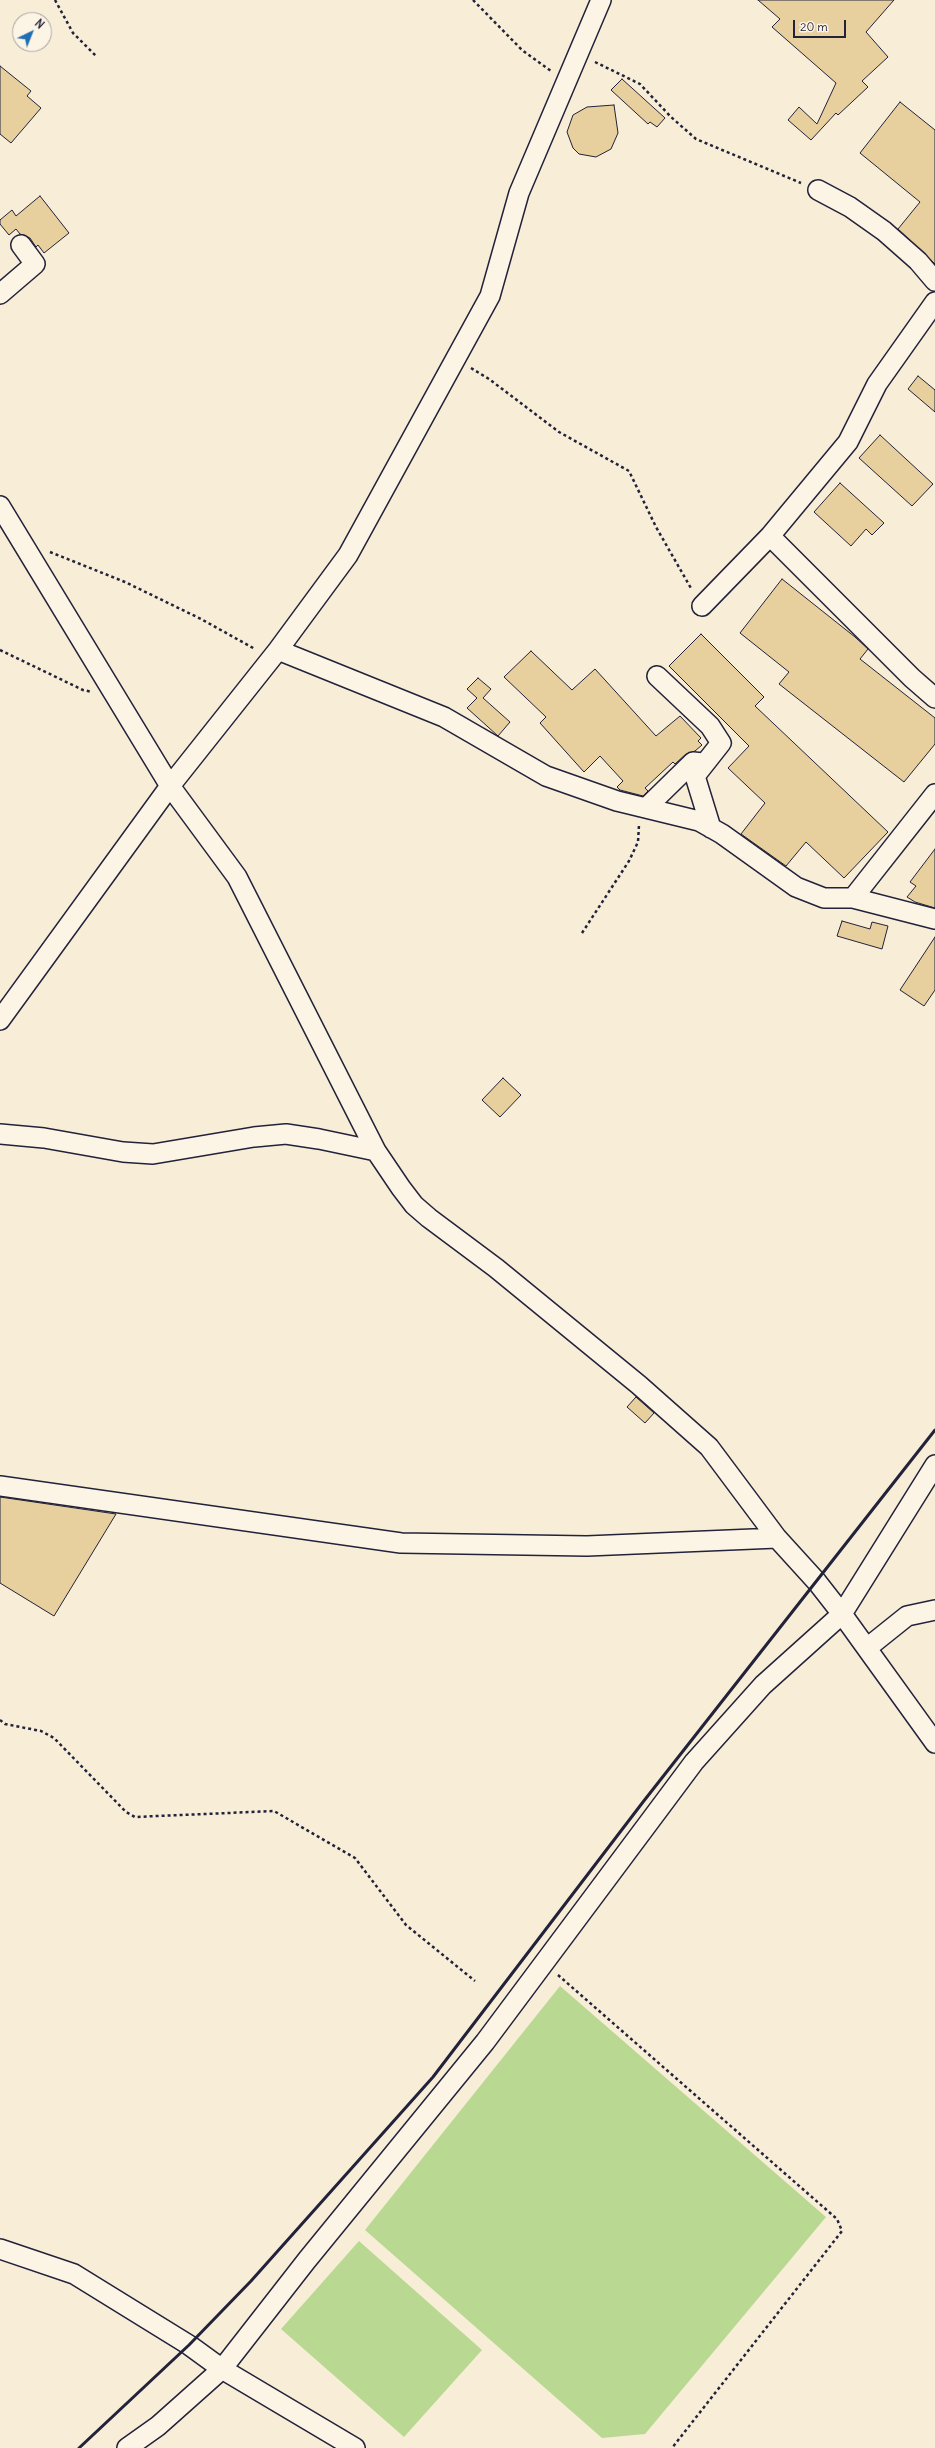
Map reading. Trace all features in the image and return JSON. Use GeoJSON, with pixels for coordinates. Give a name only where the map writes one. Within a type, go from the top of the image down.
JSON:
{"type":"FeatureCollection","features":[{"type":"Feature","properties":{"kind":"street"},"geometry":{"type":"LineString","coordinates":[[0,1020],[170,786],[276,653],[348,555],[490,296],[519,193],[601,0]]}},
{"type":"Feature","properties":{"kind":"street"},"geometry":{"type":"LineString","coordinates":[[818,190],[850,207],[884,231],[918,261],[935,281]]}},
{"type":"Feature","properties":{"kind":"street"},"geometry":{"type":"LineString","coordinates":[[0,294],[35,264],[21,245]]}},
{"type":"Feature","properties":{"kind":"street"},"geometry":{"type":"LineString","coordinates":[[702,606],[770,536],[848,442],[877,384],[935,302]]}},
{"type":"Feature","properties":{"kind":"street"},"geometry":{"type":"LineString","coordinates":[[0,506],[170,786],[237,877],[376,1151],[414,1205],[496,1268],[639,1385],[709,1447],[777,1538],[817,1582],[868,1648],[935,1743]]}},
{"type":"Feature","properties":{"kind":"street"},"geometry":{"type":"LineString","coordinates":[[770,536],[912,678],[935,698]]}},
{"type":"Feature","properties":{"kind":"street"},"geometry":{"type":"LineString","coordinates":[[276,653],[444,717],[546,776],[643,807],[699,821],[796,887],[824,898],[853,898],[935,919]]}},
{"type":"Feature","properties":{"kind":"street"},"geometry":{"type":"LineString","coordinates":[[657,676],[710,726],[721,742],[717,750],[703,763],[695,776],[711,828]]}},
{"type":"Feature","properties":{"kind":"street"},"geometry":{"type":"LineString","coordinates":[[643,807],[693,762],[703,763]]}},
{"type":"Feature","properties":{"kind":"street"},"geometry":{"type":"LineString","coordinates":[[853,898],[935,794]]}},
{"type":"Feature","properties":{"kind":"street"},"geometry":{"type":"LineString","coordinates":[[0,1134],[44,1138],[123,1152],[153,1154],[254,1137],[286,1134],[320,1139],[376,1151]]}},
{"type":"Feature","properties":{"kind":"street"},"geometry":{"type":"LineString","coordinates":[[126,2448],[158,2426],[222,2369],[307,2260],[485,2042],[694,1762],[763,1685],[842,1614],[935,1465]]}},
{"type":"Feature","properties":{"kind":"street"},"geometry":{"type":"LineString","coordinates":[[0,1486],[401,1543],[587,1546],[777,1538]]}},
{"type":"Feature","properties":{"kind":"street"},"geometry":{"type":"LineString","coordinates":[[868,1648],[907,1616],[935,1610]]}},
{"type":"Feature","properties":{"kind":"street"},"geometry":{"type":"LineString","coordinates":[[0,2249],[74,2274],[189,2345],[222,2369],[356,2448]]}},
{"type":"Feature","properties":{"kind":"path"},"geometry":{"type":"LineString","coordinates":[[55,0],[73,33],[96,56]]}},
{"type":"Feature","properties":{"kind":"path"},"geometry":{"type":"LineString","coordinates":[[473,0],[522,50],[566,82]]}},
{"type":"Feature","properties":{"kind":"path"},"geometry":{"type":"LineString","coordinates":[[578,54],[640,84],[671,117],[696,139],[818,190]]}},
{"type":"Feature","properties":{"kind":"path"},"geometry":{"type":"LineString","coordinates":[[456,359],[489,379],[558,432],[629,471],[656,527],[702,606]]}},
{"type":"Feature","properties":{"kind":"path"},"geometry":{"type":"LineString","coordinates":[[26,549],[53,553],[125,582],[201,619],[255,649],[276,653]]}},
{"type":"Feature","properties":{"kind":"path"},"geometry":{"type":"LineString","coordinates":[[0,650],[82,690],[114,694]]}},
{"type":"Feature","properties":{"kind":"path"},"geometry":{"type":"LineString","coordinates":[[582,933],[638,842],[643,807]]}},
{"type":"Feature","properties":{"kind":"path"},"geometry":{"type":"LineString","coordinates":[[0,1720],[5,1724],[41,1731],[54,1738],[126,1812],[135,1817],[274,1811],[355,1858],[406,1925],[475,1981]]}},
{"type":"Feature","properties":{"kind":"path"},"geometry":{"type":"LineString","coordinates":[[544,1963],[837,2218],[842,2231],[672,2448]]}},
{"type":"Feature","properties":{"kind":"green space"},"geometry":{"type":"Polygon","coordinates":[[[560,1986],[826,2217],[645,2434],[602,2438],[365,2230],[560,1986]]]}},
{"type":"Feature","properties":{"kind":"green space"},"geometry":{"type":"Polygon","coordinates":[[[359,2241],[482,2350],[404,2437],[281,2329],[359,2241]]]}},
{"type":"Feature","properties":{"kind":"building"},"geometry":{"type":"Polygon","coordinates":[[[758,0],[894,0],[866,32],[888,57],[862,81],[868,87],[838,115],[836,113],[811,140],[788,120],[799,107],[817,124],[836,83],[772,27],[780,19],[758,0]]]}},
{"type":"Feature","properties":{"kind":"building"},"geometry":{"type":"Polygon","coordinates":[[[0,66],[31,91],[27,96],[41,108],[11,143],[0,134],[0,66]]]}},
{"type":"Feature","properties":{"kind":"building"},"geometry":{"type":"Polygon","coordinates":[[[622,79],[665,118],[657,127],[650,122],[648,124],[611,90],[622,79]]]}},
{"type":"Feature","properties":{"kind":"building"},"geometry":{"type":"Polygon","coordinates":[[[900,102],[935,130],[935,264],[898,229],[920,202],[860,153],[900,102]]]}},
{"type":"Feature","properties":{"kind":"building"},"geometry":{"type":"Polygon","coordinates":[[[614,105],[618,133],[611,149],[596,157],[579,154],[573,148],[567,132],[573,115],[587,107],[614,105]]]}},
{"type":"Feature","properties":{"kind":"building"},"geometry":{"type":"Polygon","coordinates":[[[40,196],[69,233],[44,253],[38,245],[36,247],[30,238],[20,234],[16,229],[9,235],[0,224],[0,220],[12,210],[16,216],[40,196]]]}},
{"type":"Feature","properties":{"kind":"building"},"geometry":{"type":"Polygon","coordinates":[[[918,376],[935,390],[935,412],[908,389],[918,376]]]}},
{"type":"Feature","properties":{"kind":"building"},"geometry":{"type":"Polygon","coordinates":[[[880,435],[933,484],[912,506],[859,458],[880,435]]]}},
{"type":"Feature","properties":{"kind":"building"},"geometry":{"type":"Polygon","coordinates":[[[840,483],[884,523],[872,535],[866,529],[851,546],[814,512],[840,483]]]}},
{"type":"Feature","properties":{"kind":"building"},"geometry":{"type":"Polygon","coordinates":[[[782,579],[868,649],[860,659],[935,718],[935,744],[904,782],[779,684],[789,672],[740,633],[782,579]]]}},
{"type":"Feature","properties":{"kind":"building"},"geometry":{"type":"Polygon","coordinates":[[[701,634],[764,697],[755,706],[888,832],[844,878],[806,842],[786,866],[741,834],[765,803],[728,768],[749,746],[669,666],[701,634]]]}},
{"type":"Feature","properties":{"kind":"building"},"geometry":{"type":"Polygon","coordinates":[[[531,651],[572,690],[595,669],[656,736],[680,716],[701,738],[698,741],[702,745],[695,751],[686,754],[675,764],[673,762],[645,788],[648,791],[643,796],[620,790],[617,787],[623,781],[600,756],[584,772],[540,723],[546,717],[504,677],[531,651]]]}},
{"type":"Feature","properties":{"kind":"building"},"geometry":{"type":"Polygon","coordinates":[[[478,678],[491,689],[483,698],[510,722],[498,736],[467,708],[477,698],[467,689],[478,678]]]}},
{"type":"Feature","properties":{"kind":"building"},"geometry":{"type":"Polygon","coordinates":[[[935,849],[935,908],[915,902],[907,897],[916,886],[910,882],[935,849]]]}},
{"type":"Feature","properties":{"kind":"building"},"geometry":{"type":"Polygon","coordinates":[[[842,921],[870,929],[872,922],[888,926],[882,949],[837,936],[842,921]]]}},
{"type":"Feature","properties":{"kind":"building"},"geometry":{"type":"Polygon","coordinates":[[[935,937],[935,990],[924,1006],[900,990],[935,937]]]}},
{"type":"Feature","properties":{"kind":"building"},"geometry":{"type":"Polygon","coordinates":[[[503,1078],[521,1095],[500,1117],[482,1100],[503,1078]]]}},
{"type":"Feature","properties":{"kind":"building"},"geometry":{"type":"Polygon","coordinates":[[[636,1397],[654,1413],[645,1423],[627,1407],[636,1397]]]}},
{"type":"Feature","properties":{"kind":"building"},"geometry":{"type":"Polygon","coordinates":[[[0,1497],[116,1514],[54,1616],[0,1583],[0,1497]]]}},
{"type":"Feature","properties":{"kind":"railway"},"geometry":{"type":"LineString","coordinates":[[79,2448],[189,2345],[251,2281],[433,2077],[643,1802],[935,1430]]}}]}
